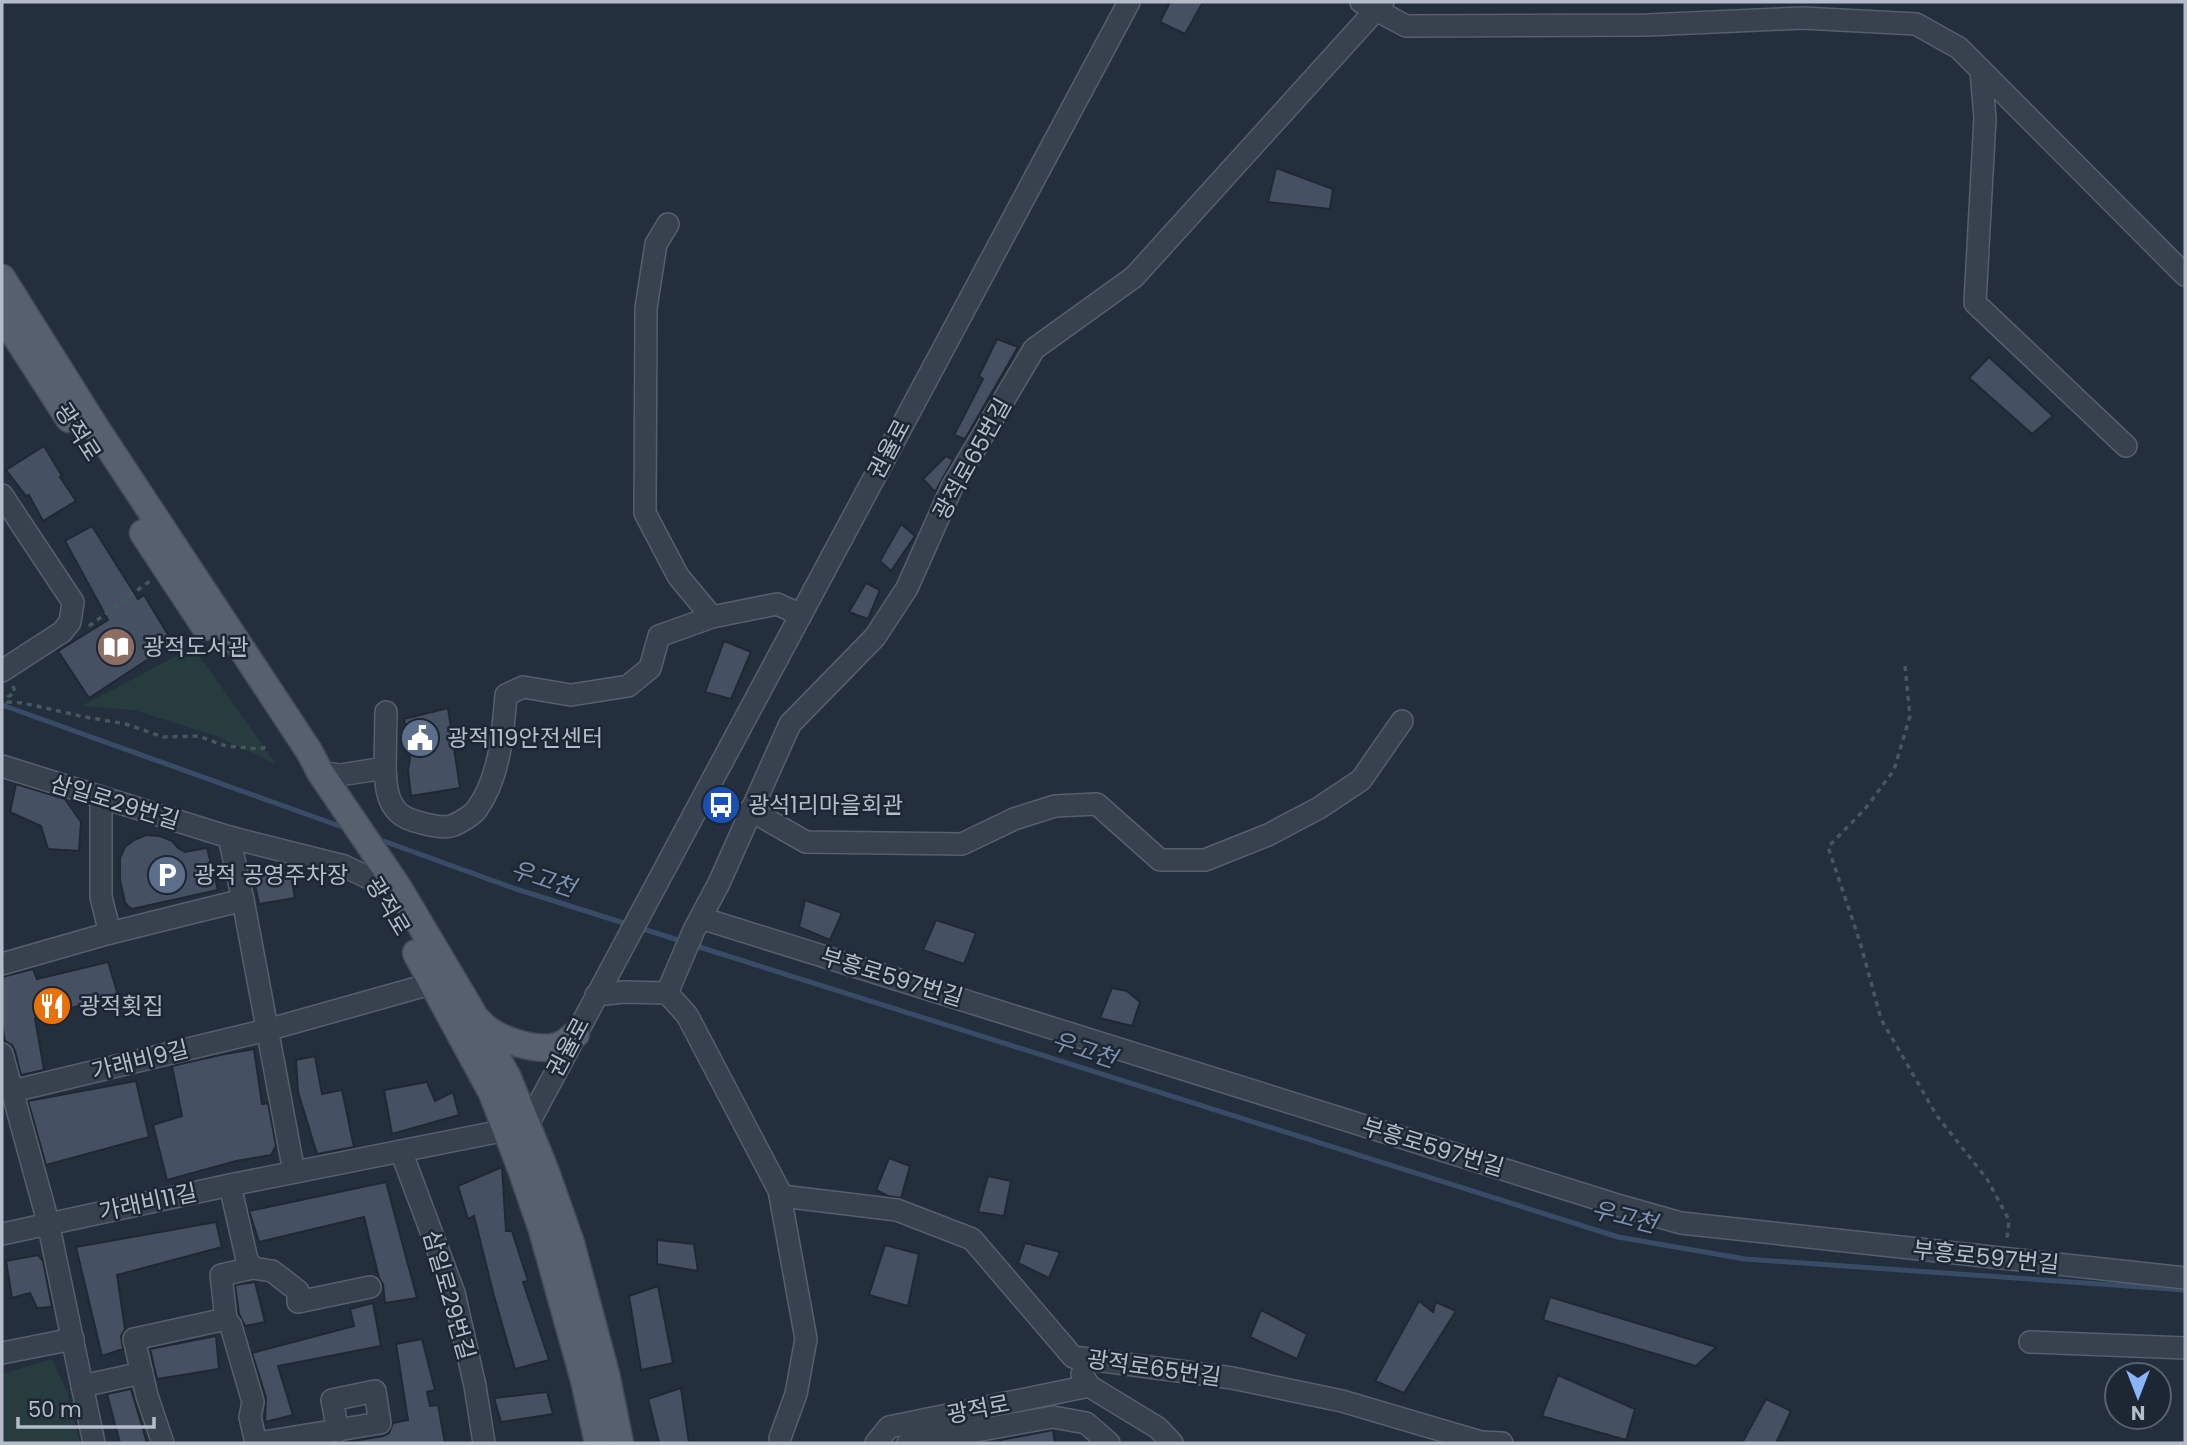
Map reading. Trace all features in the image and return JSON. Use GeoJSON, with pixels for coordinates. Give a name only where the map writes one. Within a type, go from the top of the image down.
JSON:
{"type":"FeatureCollection","features":[{"type":"Feature","properties":{"kind":"main road","name":"광적로"},"geometry":{"type":"LineString","coordinates":[[2,278],[98,431],[309,751],[330,797]]}},
{"type":"Feature","properties":{"kind":"main road","name":"광적로"},"geometry":{"type":"LineString","coordinates":[[2,315],[175,582],[330,797]]}},
{"type":"Feature","properties":{"kind":"main road"},"geometry":{"type":"LineString","coordinates":[[330,797],[373,870]]}},
{"type":"Feature","properties":{"kind":"main road","name":"광적로"},"geometry":{"type":"LineString","coordinates":[[373,870],[492,1093],[517,1128],[571,1244],[606,1374],[620,1443]]}},
{"type":"Feature","properties":{"kind":"main road","name":"광적로"},"geometry":{"type":"LineString","coordinates":[[373,870],[471,1010],[508,1078],[517,1128],[542,1230],[584,1380],[598,1443]]}},
{"type":"Feature","properties":{"kind":"main road"},"geometry":{"type":"LineString","coordinates":[[471,1010],[486,1029],[519,1043],[542,1048],[561,1045],[576,1034]]}},
{"type":"Feature","properties":{"kind":"street","name":"권율로"},"geometry":{"type":"LineString","coordinates":[[517,1128],[576,1034],[1129,2]]}},
{"type":"Feature","properties":{"kind":"street"},"geometry":{"type":"LineString","coordinates":[[1374,5],[1406,26],[1647,25],[1803,18],[1916,24],[1959,48],[2185,275]]}},
{"type":"Feature","properties":{"kind":"street","name":"광적로65번길"},"geometry":{"type":"LineString","coordinates":[[667,993],[790,724],[875,637],[907,588],[951,487],[1034,349],[1134,277],[1374,5]]}},
{"type":"Feature","properties":{"kind":"street"},"geometry":{"type":"LineString","coordinates":[[1981,70],[1985,118],[1975,303],[2126,446]]}},
{"type":"Feature","properties":{"kind":"street"},"geometry":{"type":"LineString","coordinates":[[668,224],[656,244],[646,308],[645,513],[678,576],[712,617]]}},
{"type":"Feature","properties":{"kind":"street"},"geometry":{"type":"LineString","coordinates":[[2,495],[8,518],[73,602],[70,622],[62,632],[7,677]]}},
{"type":"Feature","properties":{"kind":"street"},"geometry":{"type":"LineString","coordinates":[[386,712],[385,768],[388,796],[400,814],[422,824],[450,827],[475,812],[490,788],[499,750],[506,695],[523,687],[571,695],[628,686],[650,668],[659,636],[712,617],[777,604],[801,615]]}},
{"type":"Feature","properties":{"kind":"street"},"geometry":{"type":"LineString","coordinates":[[750,810],[806,842],[962,844],[1014,819],[1055,806],[1097,804],[1160,860],[1205,860],[1268,835],[1320,808],[1361,780],[1402,722]]}},
{"type":"Feature","properties":{"kind":"street","name":"삼일로29번길"},"geometry":{"type":"LineString","coordinates":[[2,766],[229,837],[344,866],[373,870]]}},
{"type":"Feature","properties":{"kind":"street"},"geometry":{"type":"LineString","coordinates":[[320,772],[340,775],[385,768]]}},
{"type":"Feature","properties":{"kind":"street"},"geometry":{"type":"LineString","coordinates":[[101,798],[101,897],[110,933]]}},
{"type":"Feature","properties":{"kind":"street"},"geometry":{"type":"LineString","coordinates":[[229,837],[294,1172],[517,1128]]}},
{"type":"Feature","properties":{"kind":"street"},"geometry":{"type":"LineString","coordinates":[[2,964],[110,933],[243,900]]}},
{"type":"Feature","properties":{"kind":"street","name":"부흥로597번길"},"geometry":{"type":"LineString","coordinates":[[697,924],[1681,1223],[2185,1278]]}},
{"type":"Feature","properties":{"kind":"street"},"geometry":{"type":"LineString","coordinates":[[267,1030],[434,983]]}},
{"type":"Feature","properties":{"kind":"street"},"geometry":{"type":"LineString","coordinates":[[596,995],[624,992],[667,993],[687,1015],[779,1190],[806,1339],[796,1394],[780,1438]]}},
{"type":"Feature","properties":{"kind":"street","name":"가래비9길"},"geometry":{"type":"LineString","coordinates":[[13,1091],[267,1030]]}},
{"type":"Feature","properties":{"kind":"street"},"geometry":{"type":"LineString","coordinates":[[2,1054],[48,1223],[94,1443]]}},
{"type":"Feature","properties":{"kind":"street","name":"삼일로29번길"},"geometry":{"type":"LineString","coordinates":[[401,1151],[454,1293],[475,1386],[484,1443]]}},
{"type":"Feature","properties":{"kind":"street","name":"가래비11길"},"geometry":{"type":"LineString","coordinates":[[2,1234],[294,1172]]}},
{"type":"Feature","properties":{"kind":"street"},"geometry":{"type":"LineString","coordinates":[[230,1185],[247,1260],[253,1268]]}},
{"type":"Feature","properties":{"kind":"street","name":"광적로65번길"},"geometry":{"type":"LineString","coordinates":[[779,1190],[782,1196],[897,1210],[972,1239],[1073,1357],[1232,1378],[1342,1401],[1481,1442],[1502,1443]]}},
{"type":"Feature","properties":{"kind":"street"},"geometry":{"type":"LineString","coordinates":[[338,1431],[257,1443],[250,1417],[253,1402],[231,1326],[226,1319],[221,1275],[253,1268],[272,1271],[299,1291],[299,1302],[370,1287]]}},
{"type":"Feature","properties":{"kind":"street"},"geometry":{"type":"LineString","coordinates":[[163,1443],[134,1339],[226,1319]]}},
{"type":"Feature","properties":{"kind":"street"},"geometry":{"type":"LineString","coordinates":[[2,1353],[73,1339]]}},
{"type":"Feature","properties":{"kind":"street"},"geometry":{"type":"LineString","coordinates":[[2030,1342],[2185,1348]]}},
{"type":"Feature","properties":{"kind":"street"},"geometry":{"type":"LineString","coordinates":[[1073,1357],[1089,1386],[1158,1428],[1172,1443]]}},
{"type":"Feature","properties":{"kind":"street"},"geometry":{"type":"LineString","coordinates":[[82,1386],[142,1373]]}},
{"type":"Feature","properties":{"kind":"street","name":"광적로"},"geometry":{"type":"LineString","coordinates":[[876,1443],[889,1427],[1089,1386]]}},
{"type":"Feature","properties":{"kind":"street"},"geometry":{"type":"LineString","coordinates":[[908,1443],[1053,1417],[1086,1423],[1109,1443]]}},
{"type":"Feature","properties":{"kind":"path"},"geometry":{"type":"LineString","coordinates":[[97,619],[155,578]]}},
{"type":"Feature","properties":{"kind":"path"},"geometry":{"type":"LineString","coordinates":[[107,612],[111,618]]}},
{"type":"Feature","properties":{"kind":"path"},"geometry":{"type":"LineString","coordinates":[[1905,666],[1910,716],[1895,770],[1866,809],[1828,847],[1860,942],[1881,1019],[1937,1116],[1987,1179],[2009,1220],[2005,1259]]}},
{"type":"Feature","properties":{"kind":"path"},"geometry":{"type":"LineString","coordinates":[[7,677],[15,692],[8,697],[7,702],[126,724],[163,737],[198,736],[226,746],[270,746]]}},
{"type":"Feature","properties":{"kind":"green space"},"geometry":{"type":"Polygon","coordinates":[[[193,647],[276,764],[216,736],[134,710],[82,706],[193,647]]]}},
{"type":"Feature","properties":{"kind":"green space"},"geometry":{"type":"Polygon","coordinates":[[[52,1359],[67,1392],[80,1443],[2,1443],[2,1374],[52,1359]]]}},
{"type":"Feature","properties":{"kind":"building"},"geometry":{"type":"Polygon","coordinates":[[[1170,2],[1203,2],[1185,34],[1160,22],[1170,2]]]}},
{"type":"Feature","properties":{"kind":"building"},"geometry":{"type":"Polygon","coordinates":[[[1276,168],[1333,189],[1330,209],[1268,202],[1276,168]]]}},
{"type":"Feature","properties":{"kind":"building"},"geometry":{"type":"Polygon","coordinates":[[[997,339],[1018,347],[965,439],[954,435],[983,379],[979,376],[997,339]]]}},
{"type":"Feature","properties":{"kind":"building"},"geometry":{"type":"Polygon","coordinates":[[[1989,357],[2053,416],[2032,434],[1969,378],[1989,357]]]}},
{"type":"Feature","properties":{"kind":"building"},"geometry":{"type":"Polygon","coordinates":[[[44,446],[76,501],[43,521],[29,495],[26,496],[6,470],[44,446]]]}},
{"type":"Feature","properties":{"kind":"building"},"geometry":{"type":"Polygon","coordinates":[[[946,456],[953,460],[935,492],[923,479],[946,456]]]}},
{"type":"Feature","properties":{"kind":"building"},"geometry":{"type":"Polygon","coordinates":[[[901,524],[915,536],[891,571],[880,561],[901,524]]]}},
{"type":"Feature","properties":{"kind":"building","name":"광적도서관"},"geometry":{"type":"Polygon","coordinates":[[[92,526],[138,599],[144,595],[173,643],[89,698],[58,651],[108,620],[65,541],[92,526]]]}},
{"type":"Feature","properties":{"kind":"building"},"geometry":{"type":"Polygon","coordinates":[[[866,583],[880,590],[868,619],[849,612],[866,583]]]}},
{"type":"Feature","properties":{"kind":"building"},"geometry":{"type":"Polygon","coordinates":[[[724,641],[751,652],[731,699],[705,692],[724,641]]]}},
{"type":"Feature","properties":{"kind":"building"},"geometry":{"type":"Polygon","coordinates":[[[448,708],[460,788],[411,796],[408,770],[410,758],[404,719],[448,708]]]}},
{"type":"Feature","properties":{"kind":"building"},"geometry":{"type":"Polygon","coordinates":[[[16,784],[65,799],[81,822],[79,851],[48,849],[41,826],[10,812],[16,784]]]}},
{"type":"Feature","properties":{"kind":"building","name":"광적 공영주차장"},"geometry":{"type":"Polygon","coordinates":[[[146,835],[160,836],[172,841],[185,852],[207,848],[218,890],[132,909],[128,906],[120,880],[120,858],[125,847],[146,835]]]}},
{"type":"Feature","properties":{"kind":"building"},"geometry":{"type":"Polygon","coordinates":[[[267,866],[269,874],[290,869],[295,898],[259,904],[252,871],[267,866]]]}},
{"type":"Feature","properties":{"kind":"building"},"geometry":{"type":"Polygon","coordinates":[[[805,900],[842,913],[830,940],[799,927],[805,900]]]}},
{"type":"Feature","properties":{"kind":"building"},"geometry":{"type":"Polygon","coordinates":[[[936,920],[976,933],[964,964],[923,950],[936,920]]]}},
{"type":"Feature","properties":{"kind":"building"},"geometry":{"type":"Polygon","coordinates":[[[108,962],[118,995],[35,1018],[44,1070],[21,1075],[15,1051],[12,1045],[5,1041],[2,1026],[2,977],[33,969],[37,979],[108,962]]]}},
{"type":"Feature","properties":{"kind":"building"},"geometry":{"type":"Polygon","coordinates":[[[1112,988],[1127,991],[1140,1002],[1132,1026],[1100,1018],[1112,988]]]}},
{"type":"Feature","properties":{"kind":"building"},"geometry":{"type":"Polygon","coordinates":[[[254,1049],[262,1104],[268,1103],[276,1146],[271,1155],[236,1161],[167,1180],[153,1125],[182,1116],[172,1066],[254,1049]]]}},
{"type":"Feature","properties":{"kind":"building"},"geometry":{"type":"Polygon","coordinates":[[[315,1056],[322,1094],[342,1090],[354,1147],[317,1154],[298,1092],[296,1060],[315,1056]]]}},
{"type":"Feature","properties":{"kind":"building"},"geometry":{"type":"Polygon","coordinates":[[[136,1081],[149,1137],[46,1165],[28,1101],[136,1081]]]}},
{"type":"Feature","properties":{"kind":"building"},"geometry":{"type":"Polygon","coordinates":[[[427,1082],[435,1101],[453,1092],[459,1115],[392,1134],[384,1090],[427,1082]]]}},
{"type":"Feature","properties":{"kind":"building"},"geometry":{"type":"Polygon","coordinates":[[[889,1158],[910,1166],[901,1198],[876,1190],[889,1158]]]}},
{"type":"Feature","properties":{"kind":"building"},"geometry":{"type":"Polygon","coordinates":[[[502,1167],[506,1231],[512,1231],[528,1281],[523,1282],[549,1360],[515,1369],[474,1216],[468,1219],[458,1186],[502,1167]]]}},
{"type":"Feature","properties":{"kind":"building"},"geometry":{"type":"Polygon","coordinates":[[[988,1176],[1011,1181],[1004,1216],[978,1212],[988,1176]]]}},
{"type":"Feature","properties":{"kind":"building"},"geometry":{"type":"Polygon","coordinates":[[[386,1182],[417,1298],[385,1303],[383,1284],[379,1278],[364,1217],[259,1242],[249,1211],[386,1182]]]}},
{"type":"Feature","properties":{"kind":"building"},"geometry":{"type":"Polygon","coordinates":[[[216,1222],[222,1247],[117,1275],[125,1329],[121,1336],[123,1349],[102,1356],[76,1247],[216,1222]]]}},
{"type":"Feature","properties":{"kind":"building"},"geometry":{"type":"Polygon","coordinates":[[[657,1240],[694,1244],[698,1271],[657,1264],[657,1240]]]}},
{"type":"Feature","properties":{"kind":"building"},"geometry":{"type":"Polygon","coordinates":[[[1025,1243],[1060,1252],[1049,1278],[1018,1263],[1025,1243]]]}},
{"type":"Feature","properties":{"kind":"building"},"geometry":{"type":"Polygon","coordinates":[[[885,1245],[919,1254],[908,1306],[869,1295],[885,1245]]]}},
{"type":"Feature","properties":{"kind":"building"},"geometry":{"type":"Polygon","coordinates":[[[38,1255],[43,1261],[52,1307],[37,1308],[30,1293],[12,1298],[6,1261],[38,1255]]]}},
{"type":"Feature","properties":{"kind":"building"},"geometry":{"type":"Polygon","coordinates":[[[255,1282],[265,1322],[245,1326],[239,1314],[235,1285],[255,1282]]]}},
{"type":"Feature","properties":{"kind":"building"},"geometry":{"type":"Polygon","coordinates":[[[658,1286],[673,1363],[641,1370],[629,1296],[658,1286]]]}},
{"type":"Feature","properties":{"kind":"building"},"geometry":{"type":"Polygon","coordinates":[[[1550,1297],[1716,1347],[1696,1366],[1543,1320],[1550,1297]]]}},
{"type":"Feature","properties":{"kind":"building"},"geometry":{"type":"Polygon","coordinates":[[[1419,1301],[1433,1312],[1436,1302],[1456,1311],[1404,1393],[1375,1381],[1419,1301]]]}},
{"type":"Feature","properties":{"kind":"building"},"geometry":{"type":"Polygon","coordinates":[[[373,1303],[381,1346],[278,1366],[293,1415],[265,1422],[266,1398],[252,1353],[354,1326],[350,1309],[373,1303]]]}},
{"type":"Feature","properties":{"kind":"building"},"geometry":{"type":"Polygon","coordinates":[[[1261,1310],[1307,1334],[1297,1359],[1250,1337],[1261,1310]]]}},
{"type":"Feature","properties":{"kind":"building"},"geometry":{"type":"Polygon","coordinates":[[[216,1336],[219,1369],[157,1379],[150,1349],[216,1336]]]}},
{"type":"Feature","properties":{"kind":"building"},"geometry":{"type":"Polygon","coordinates":[[[422,1339],[435,1390],[427,1392],[430,1406],[438,1405],[445,1443],[342,1443],[383,1436],[389,1433],[393,1423],[408,1420],[396,1344],[422,1339]]]}},
{"type":"Feature","properties":{"kind":"building"},"geometry":{"type":"Polygon","coordinates":[[[1558,1375],[1635,1409],[1626,1440],[1542,1416],[1558,1375]]]}},
{"type":"Feature","properties":{"kind":"building"},"geometry":{"type":"Polygon","coordinates":[[[681,1388],[689,1443],[659,1443],[648,1399],[681,1388]]]}},
{"type":"Feature","properties":{"kind":"building"},"geometry":{"type":"Polygon","coordinates":[[[131,1389],[147,1443],[120,1443],[107,1394],[131,1389]]]}},
{"type":"Feature","properties":{"kind":"building"},"geometry":{"type":"Polygon","coordinates":[[[547,1392],[553,1414],[501,1422],[494,1398],[547,1392]]]}},
{"type":"Feature","properties":{"kind":"building"},"geometry":{"type":"Polygon","coordinates":[[[1766,1399],[1791,1411],[1776,1443],[1742,1443],[1766,1399]]]}},
{"type":"Feature","properties":{"kind":"building"},"geometry":{"type":"Polygon","coordinates":[[[1053,1430],[1055,1443],[1001,1443],[1001,1440],[1053,1430]]]}},
{"type":"Feature","properties":{"kind":"waterway","name":"우고천"},"geometry":{"type":"LineString","coordinates":[[2,705],[345,828]]}},
{"type":"Feature","properties":{"kind":"waterway","name":"우고천"},"geometry":{"type":"LineString","coordinates":[[378,839],[513,888],[630,925]]}},
{"type":"Feature","properties":{"kind":"waterway","name":"우고천"},"geometry":{"type":"LineString","coordinates":[[640,928],[684,942]]}},
{"type":"Feature","properties":{"kind":"waterway","name":"우고천"},"geometry":{"type":"LineString","coordinates":[[693,945],[1618,1237],[1745,1259],[2185,1290]]}},
{"type":"Feature","properties":{"kind":"place","name":"광적도서관"},"geometry":{"type":"Point","coordinates":[116,647]}},
{"type":"Feature","properties":{"kind":"place","name":"광적119안전센터"},"geometry":{"type":"Point","coordinates":[420,738]}},
{"type":"Feature","properties":{"kind":"place","name":"광석1리마을회관"},"geometry":{"type":"Point","coordinates":[721,805]}},
{"type":"Feature","properties":{"kind":"place","name":"광적 공영주차장"},"geometry":{"type":"Point","coordinates":[167,875]}},
{"type":"Feature","properties":{"kind":"place","name":"광적횟집"},"geometry":{"type":"Point","coordinates":[52,1006]}}]}
